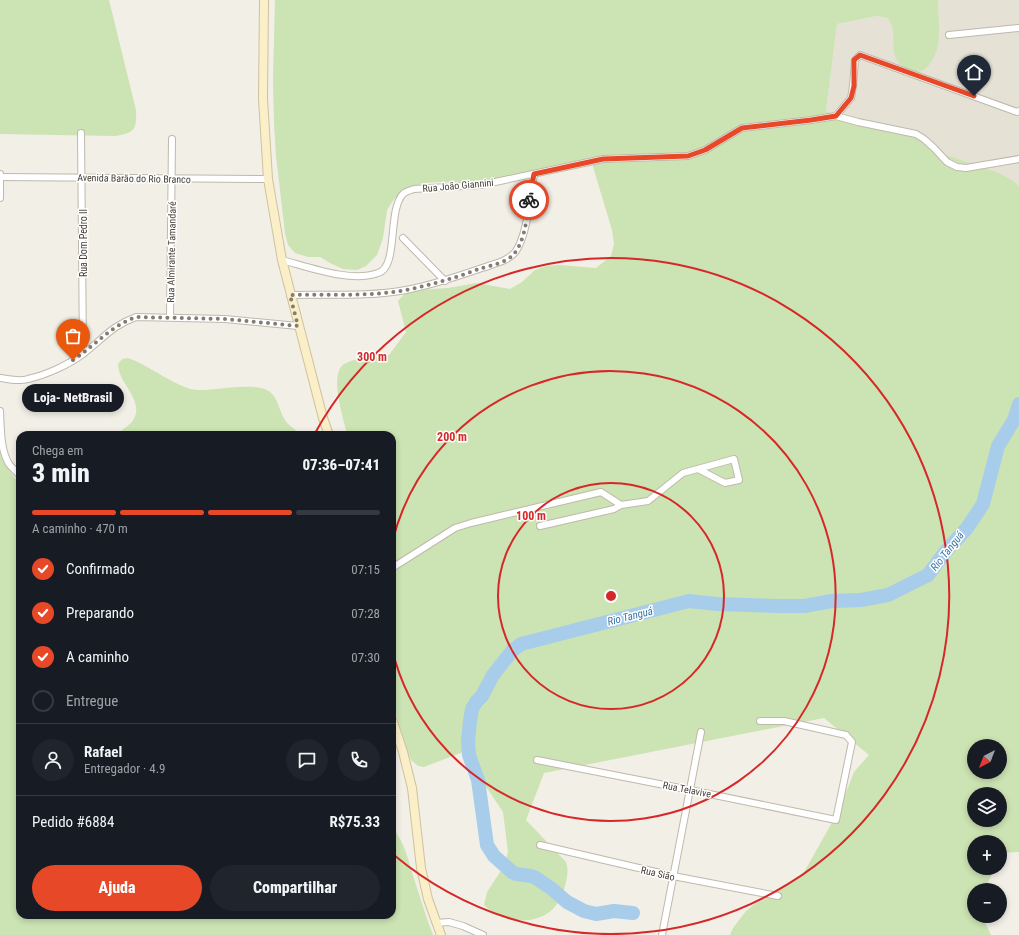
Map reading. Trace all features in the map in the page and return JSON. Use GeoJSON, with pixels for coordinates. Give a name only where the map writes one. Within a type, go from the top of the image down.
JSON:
{"type":"FeatureCollection","features":[{"type":"Feature","properties":{"kind":"main road"},"geometry":{"type":"LineString","coordinates":[[264,0],[263,99],[268,179],[282,260],[290,295],[328,431]]}},
{"type":"Feature","properties":{"kind":"main road"},"geometry":{"type":"LineString","coordinates":[[396,731],[412,788],[421,868],[428,900],[441,935]]}},
{"type":"Feature","properties":{"kind":"street"},"geometry":{"type":"LineString","coordinates":[[949,35],[1019,28]]}},
{"type":"Feature","properties":{"kind":"street"},"geometry":{"type":"LineString","coordinates":[[1019,111],[1017,112],[860,55],[854,60],[854,86],[851,98],[836,116],[916,134],[934,148],[947,162],[957,168],[966,168],[1019,159]]}},
{"type":"Feature","properties":{"kind":"street","name":"Rua João Giannini"},"geometry":{"type":"LineString","coordinates":[[282,260],[344,275],[356,276],[379,273],[385,269],[388,262],[393,223],[398,201],[404,192],[414,189],[481,185],[603,159],[688,156],[705,150],[742,128],[836,116]]}},
{"type":"Feature","properties":{"kind":"street","name":"Rua Dom Pedro II"},"geometry":{"type":"LineString","coordinates":[[81,133],[83,354]]}},
{"type":"Feature","properties":{"kind":"street","name":"Rua Almirante Tamandaré"},"geometry":{"type":"LineString","coordinates":[[170,317],[172,139]]}},
{"type":"Feature","properties":{"kind":"street"},"geometry":{"type":"LineString","coordinates":[[290,295],[357,295],[405,290],[445,281],[501,262],[517,250],[525,228],[534,174]]}},
{"type":"Feature","properties":{"kind":"street","name":"Avenida Barão do Rio Branco"},"geometry":{"type":"LineString","coordinates":[[0,176],[268,179]]}},
{"type":"Feature","properties":{"kind":"street"},"geometry":{"type":"LineString","coordinates":[[0,176],[0,198]]}},
{"type":"Feature","properties":{"kind":"street"},"geometry":{"type":"LineString","coordinates":[[403,238],[445,281]]}},
{"type":"Feature","properties":{"kind":"street"},"geometry":{"type":"LineString","coordinates":[[0,378],[27,380],[62,366],[83,354],[122,322],[136,317],[225,319],[298,326]]}},
{"type":"Feature","properties":{"kind":"street"},"geometry":{"type":"LineString","coordinates":[[0,411],[4,452],[10,464],[16,471]]}},
{"type":"Feature","properties":{"kind":"street"},"geometry":{"type":"LineString","coordinates":[[540,526],[621,505],[648,502],[683,473],[734,459],[739,480],[725,483],[698,469]]}},
{"type":"Feature","properties":{"kind":"street"},"geometry":{"type":"LineString","coordinates":[[396,565],[455,528],[471,523],[562,500],[601,492],[621,505]]}},
{"type":"Feature","properties":{"kind":"street","name":"Rua Telavive"},"geometry":{"type":"LineString","coordinates":[[537,760],[836,820],[852,742],[846,735],[784,721],[760,721]]}},
{"type":"Feature","properties":{"kind":"street"},"geometry":{"type":"LineString","coordinates":[[662,935],[701,732]]}},
{"type":"Feature","properties":{"kind":"street","name":"Rua Sião"},"geometry":{"type":"LineString","coordinates":[[540,845],[673,876],[778,896]]}},
{"type":"Feature","properties":{"kind":"street"},"geometry":{"type":"LineString","coordinates":[[436,923],[449,922],[463,926],[483,935]]}},
{"type":"Feature","properties":{"kind":"shaded area"},"geometry":{"type":"Polygon","coordinates":[[[938,0],[1019,0],[1019,186],[1012,180],[999,173],[944,154],[921,138],[870,127],[826,111],[837,24],[877,16],[888,18],[893,27],[893,50],[939,38],[938,0]]]}},
{"type":"Feature","properties":{"kind":"green space"},"geometry":{"type":"Polygon","coordinates":[[[0,0],[109,0],[136,110],[136,122],[133,129],[130,132],[115,136],[0,134],[0,0]]]}},
{"type":"Feature","properties":{"kind":"green space"},"geometry":{"type":"Polygon","coordinates":[[[275,0],[938,0],[939,35],[936,53],[927,67],[919,72],[909,70],[898,62],[894,50],[893,29],[888,18],[877,16],[837,24],[826,111],[870,127],[921,138],[944,154],[999,173],[1012,180],[1019,186],[1019,852],[1007,853],[1007,835],[967,835],[967,875],[992,875],[988,883],[967,883],[967,923],[985,923],[991,935],[730,935],[733,928],[746,911],[756,903],[803,874],[839,810],[854,772],[869,755],[824,718],[544,773],[526,820],[566,862],[567,877],[562,896],[552,910],[535,919],[508,919],[491,911],[484,905],[487,892],[504,866],[508,852],[503,812],[463,752],[424,767],[418,766],[411,760],[406,749],[396,713],[396,431],[346,431],[338,396],[338,375],[340,368],[351,361],[362,358],[389,355],[406,332],[398,301],[406,292],[448,288],[477,283],[510,289],[522,282],[535,270],[546,266],[559,265],[596,268],[611,256],[614,244],[612,230],[591,160],[482,185],[440,182],[424,183],[402,192],[394,199],[387,210],[383,238],[377,255],[366,266],[357,270],[343,269],[320,257],[308,257],[295,253],[288,245],[285,233],[276,156],[273,79],[275,0]]]}},
{"type":"Feature","properties":{"kind":"green space"},"geometry":{"type":"Polygon","coordinates":[[[128,358],[136,361],[189,389],[205,390],[255,387],[263,389],[273,395],[285,420],[297,431],[121,431],[131,423],[135,417],[136,410],[133,397],[118,368],[118,364],[122,359],[128,358]]]}},
{"type":"Feature","properties":{"kind":"green space"},"geometry":{"type":"Polygon","coordinates":[[[0,446],[5,461],[16,479],[16,919],[396,919],[396,833],[406,853],[433,935],[0,935],[0,446]]]}},
{"type":"Feature","properties":{"kind":"waterway","name":"Rio Tanguá"},"geometry":{"type":"LineString","coordinates":[[633,913],[614,911],[596,914],[584,911],[567,902],[536,878],[512,872],[494,856],[487,845],[478,780],[469,755],[468,741],[472,709],[482,696],[493,675],[512,651],[521,644],[689,601],[717,604],[804,606],[832,601],[861,600],[888,595],[928,575],[946,551],[967,528],[983,504],[998,446],[1014,420],[1019,404]]}},
{"type":"Feature","properties":{"kind":"way so far"},"geometry":{"type":"LineString","coordinates":[[73,360],[83,354],[122,322],[136,317],[225,319],[298,326],[290,295],[357,295],[405,290],[445,281],[501,262],[517,250],[525,228],[529,200]]}},
{"type":"Feature","properties":{"kind":"place","name":"Loja- NetBrasil"},"geometry":{"type":"Point","coordinates":[73,360]}},
{"type":"Feature","properties":{"kind":"route"},"geometry":{"type":"LineString","coordinates":[[529,200],[534,174],[603,159],[688,156],[705,150],[742,128],[836,116],[851,98],[854,86],[854,60],[860,55],[974,96]]}}]}
